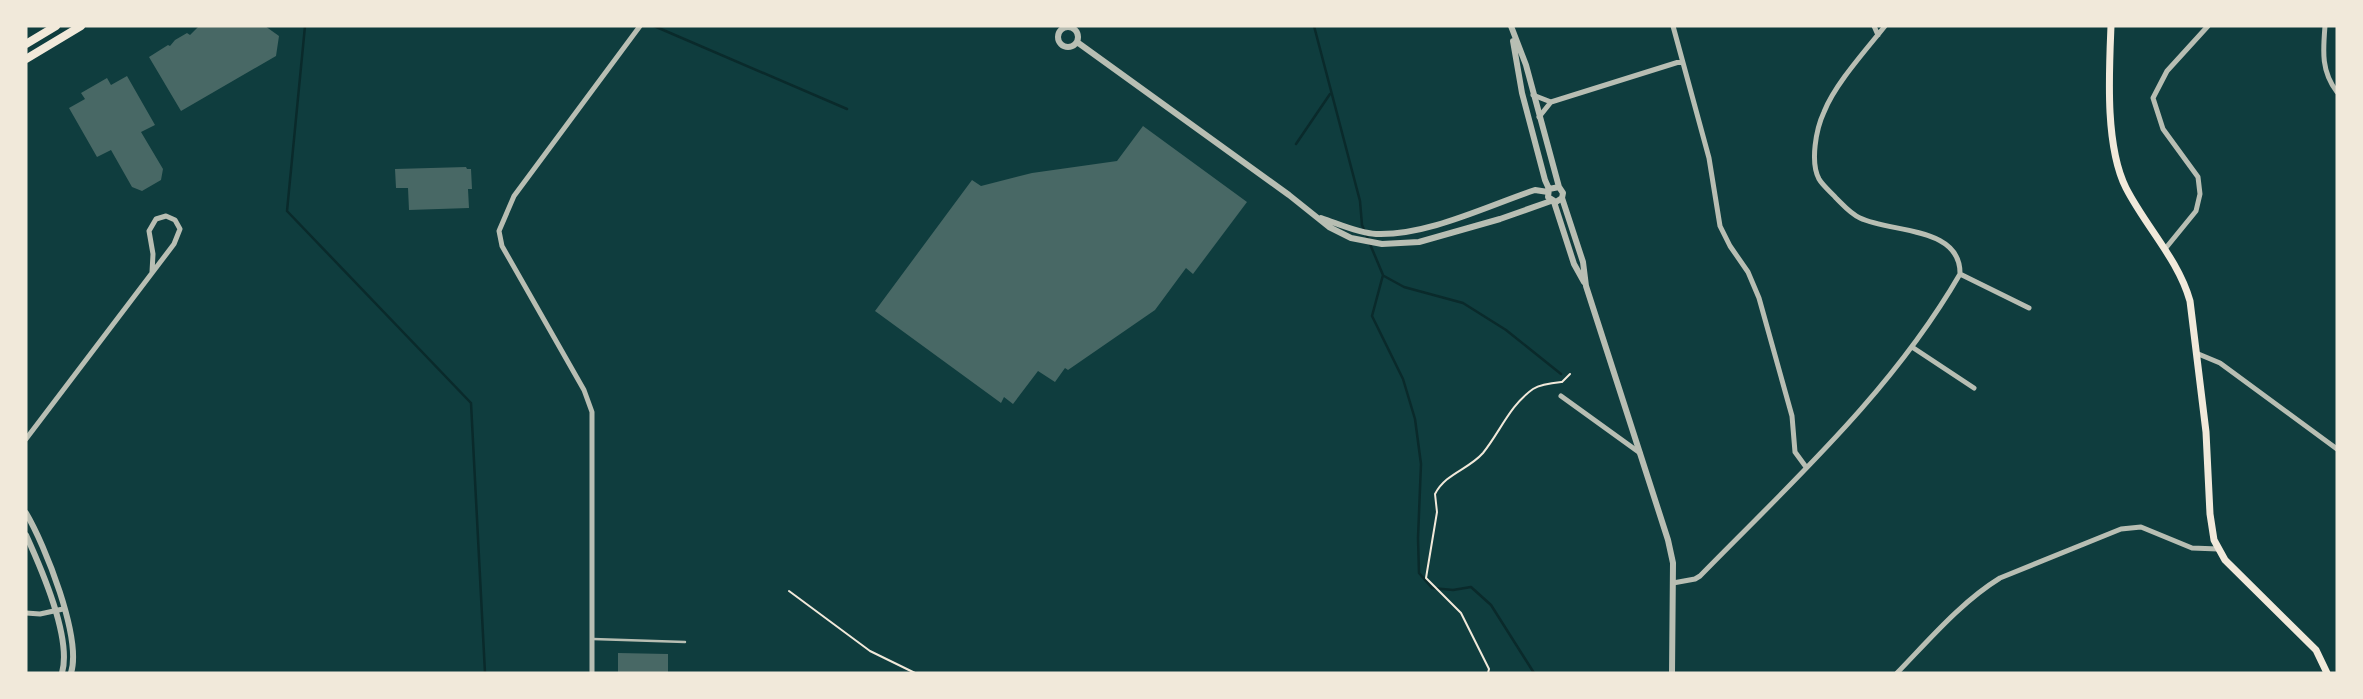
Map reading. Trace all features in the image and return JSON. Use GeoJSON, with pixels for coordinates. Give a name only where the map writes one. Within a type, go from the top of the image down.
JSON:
{"type":"FeatureCollection","features":[{"type":"Feature","properties":{"kind":"highway"},"geometry":{"type":"LineString","coordinates":[[26,44],[56,26]]}},
{"type":"Feature","properties":{"kind":"highway"},"geometry":{"type":"LineString","coordinates":[[26,59],[81,26]]}},
{"type":"Feature","properties":{"kind":"main road"},"geometry":{"type":"LineString","coordinates":[[2111,26],[2111,100],[2116,164],[2127,188],[2185,282],[2190,301],[2206,432],[2212,530],[2218,549],[2229,565],[2308,640],[2322,660],[2327,673]]}},
{"type":"Feature","properties":{"kind":"street"},"geometry":{"type":"LineString","coordinates":[[1511,26],[1526,65],[1532,94],[1559,187],[1562,190],[1562,198],[1583,262],[1586,286]]}},
{"type":"Feature","properties":{"kind":"street"},"geometry":{"type":"LineString","coordinates":[[1511,26],[1522,93],[1545,180],[1574,264],[1586,286],[1642,454],[1668,540],[1673,563],[1672,673]]}},
{"type":"Feature","properties":{"kind":"street"},"geometry":{"type":"LineString","coordinates":[[1673,26],[1709,158],[1720,226],[1730,246],[1748,272],[1759,298],[1792,416],[1795,452],[1806,466]]}},
{"type":"Feature","properties":{"kind":"street"},"geometry":{"type":"LineString","coordinates":[[1874,26],[1878,35]]}},
{"type":"Feature","properties":{"kind":"street"},"geometry":{"type":"LineString","coordinates":[[1673,583],[1695,579],[1700,576],[1880,389],[1912,347],[1960,274],[1960,262],[1945,243],[1931,237],[1861,219],[1842,204],[1819,179],[1816,157],[1817,130],[1824,110],[1851,69],[1885,26]]}},
{"type":"Feature","properties":{"kind":"street"},"geometry":{"type":"LineString","coordinates":[[2165,249],[2196,211],[2200,194],[2198,177],[2163,129],[2153,98],[2167,71],[2208,26]]}},
{"type":"Feature","properties":{"kind":"street"},"geometry":{"type":"LineString","coordinates":[[2325,26],[2322,53],[2325,70],[2337,92]]}},
{"type":"Feature","properties":{"kind":"street"},"geometry":{"type":"LineString","coordinates":[[592,673],[592,412],[584,390],[502,246],[499,231],[514,196],[640,27]]}},
{"type":"Feature","properties":{"kind":"street"},"geometry":{"type":"LineString","coordinates":[[1058,28],[1072,28],[1077,34],[1077,42],[1070,47],[1062,45],[1058,38],[1058,28]]}},
{"type":"Feature","properties":{"kind":"street"},"geometry":{"type":"LineString","coordinates":[[1077,42],[1330,227],[1351,238],[1382,244],[1419,242],[1493,221],[1562,198]]}},
{"type":"Feature","properties":{"kind":"street"},"geometry":{"type":"LineString","coordinates":[[1539,117],[1545,107],[1552,102],[1682,61]]}},
{"type":"Feature","properties":{"kind":"street"},"geometry":{"type":"LineString","coordinates":[[1532,94],[1552,102]]}},
{"type":"Feature","properties":{"kind":"street"},"geometry":{"type":"LineString","coordinates":[[1534,190],[1545,180]]}},
{"type":"Feature","properties":{"kind":"street"},"geometry":{"type":"LineString","coordinates":[[1315,216],[1377,234],[1416,229],[1534,190],[1549,191],[1559,187]]}},
{"type":"Feature","properties":{"kind":"street"},"geometry":{"type":"LineString","coordinates":[[26,439],[152,272],[162,262],[179,234],[178,223],[166,216],[156,219],[149,231],[153,254],[152,272]]}},
{"type":"Feature","properties":{"kind":"street"},"geometry":{"type":"LineString","coordinates":[[1960,274],[2029,308]]}},
{"type":"Feature","properties":{"kind":"street"},"geometry":{"type":"LineString","coordinates":[[1912,347],[1974,388]]}},
{"type":"Feature","properties":{"kind":"street"},"geometry":{"type":"LineString","coordinates":[[2196,353],[2220,364],[2337,449]]}},
{"type":"Feature","properties":{"kind":"street"},"geometry":{"type":"LineString","coordinates":[[1561,396],[1642,454]]}},
{"type":"Feature","properties":{"kind":"street"},"geometry":{"type":"LineString","coordinates":[[26,513],[44,549],[64,609],[74,649],[71,673]]}},
{"type":"Feature","properties":{"kind":"street"},"geometry":{"type":"LineString","coordinates":[[1897,673],[1954,615],[1987,586],[2000,578],[2116,531],[2141,527],[2192,548],[2218,549]]}},
{"type":"Feature","properties":{"kind":"street"},"geometry":{"type":"LineString","coordinates":[[26,535],[41,568],[64,643],[65,661],[62,673]]}},
{"type":"Feature","properties":{"kind":"street"},"geometry":{"type":"LineString","coordinates":[[26,613],[40,614],[64,609]]}},
{"type":"Feature","properties":{"kind":"lane"},"geometry":{"type":"LineString","coordinates":[[592,639],[685,642]]}},
{"type":"Feature","properties":{"kind":"path"},"geometry":{"type":"LineString","coordinates":[[1488,673],[1488,669],[1461,613],[1426,578],[1437,512],[1435,494],[1447,478],[1467,468],[1483,453],[1518,403],[1533,389],[1546,384],[1562,382],[1570,374]]}},
{"type":"Feature","properties":{"kind":"path"},"geometry":{"type":"LineString","coordinates":[[789,591],[870,651],[915,673]]}},
{"type":"Feature","properties":{"kind":"building"},"geometry":{"type":"Polygon","coordinates":[[[199,26],[265,26],[279,36],[276,56],[181,111],[149,57],[168,45],[170,46],[175,40],[187,33],[190,35],[199,26]]]}},
{"type":"Feature","properties":{"kind":"building"},"geometry":{"type":"Polygon","coordinates":[[[127,76],[155,125],[141,132],[163,169],[161,180],[142,191],[132,187],[111,150],[97,157],[69,108],[85,99],[81,93],[107,78],[111,85],[127,76]]]}},
{"type":"Feature","properties":{"kind":"building"},"geometry":{"type":"Polygon","coordinates":[[[1143,126],[1247,202],[1193,274],[1186,268],[1155,310],[1068,370],[1065,368],[1055,382],[1038,371],[1013,404],[1004,397],[1001,403],[875,311],[972,180],[981,186],[1032,173],[1117,161],[1143,126]]]}},
{"type":"Feature","properties":{"kind":"building"},"geometry":{"type":"Polygon","coordinates":[[[466,167],[471,169],[472,189],[468,189],[469,208],[409,210],[408,188],[396,188],[395,169],[466,167]]]}},
{"type":"Feature","properties":{"kind":"building"},"geometry":{"type":"Polygon","coordinates":[[[618,653],[668,654],[668,673],[618,673],[618,653]]]}},
{"type":"Feature","properties":{"kind":"waterway"},"geometry":{"type":"LineString","coordinates":[[305,26],[287,211],[471,403],[485,673]]}},
{"type":"Feature","properties":{"kind":"waterway"},"geometry":{"type":"LineString","coordinates":[[654,26],[847,109]]}},
{"type":"Feature","properties":{"kind":"waterway"},"geometry":{"type":"LineString","coordinates":[[1314,26],[1360,201],[1362,225],[1383,275],[1372,316],[1403,379],[1415,419],[1421,464],[1418,538],[1419,573],[1432,588],[1453,590],[1471,587],[1491,605],[1534,673]]}},
{"type":"Feature","properties":{"kind":"waterway"},"geometry":{"type":"LineString","coordinates":[[1296,144],[1330,94]]}},
{"type":"Feature","properties":{"kind":"waterway"},"geometry":{"type":"LineString","coordinates":[[1384,276],[1404,287],[1463,303],[1506,330],[1561,374]]}}]}
